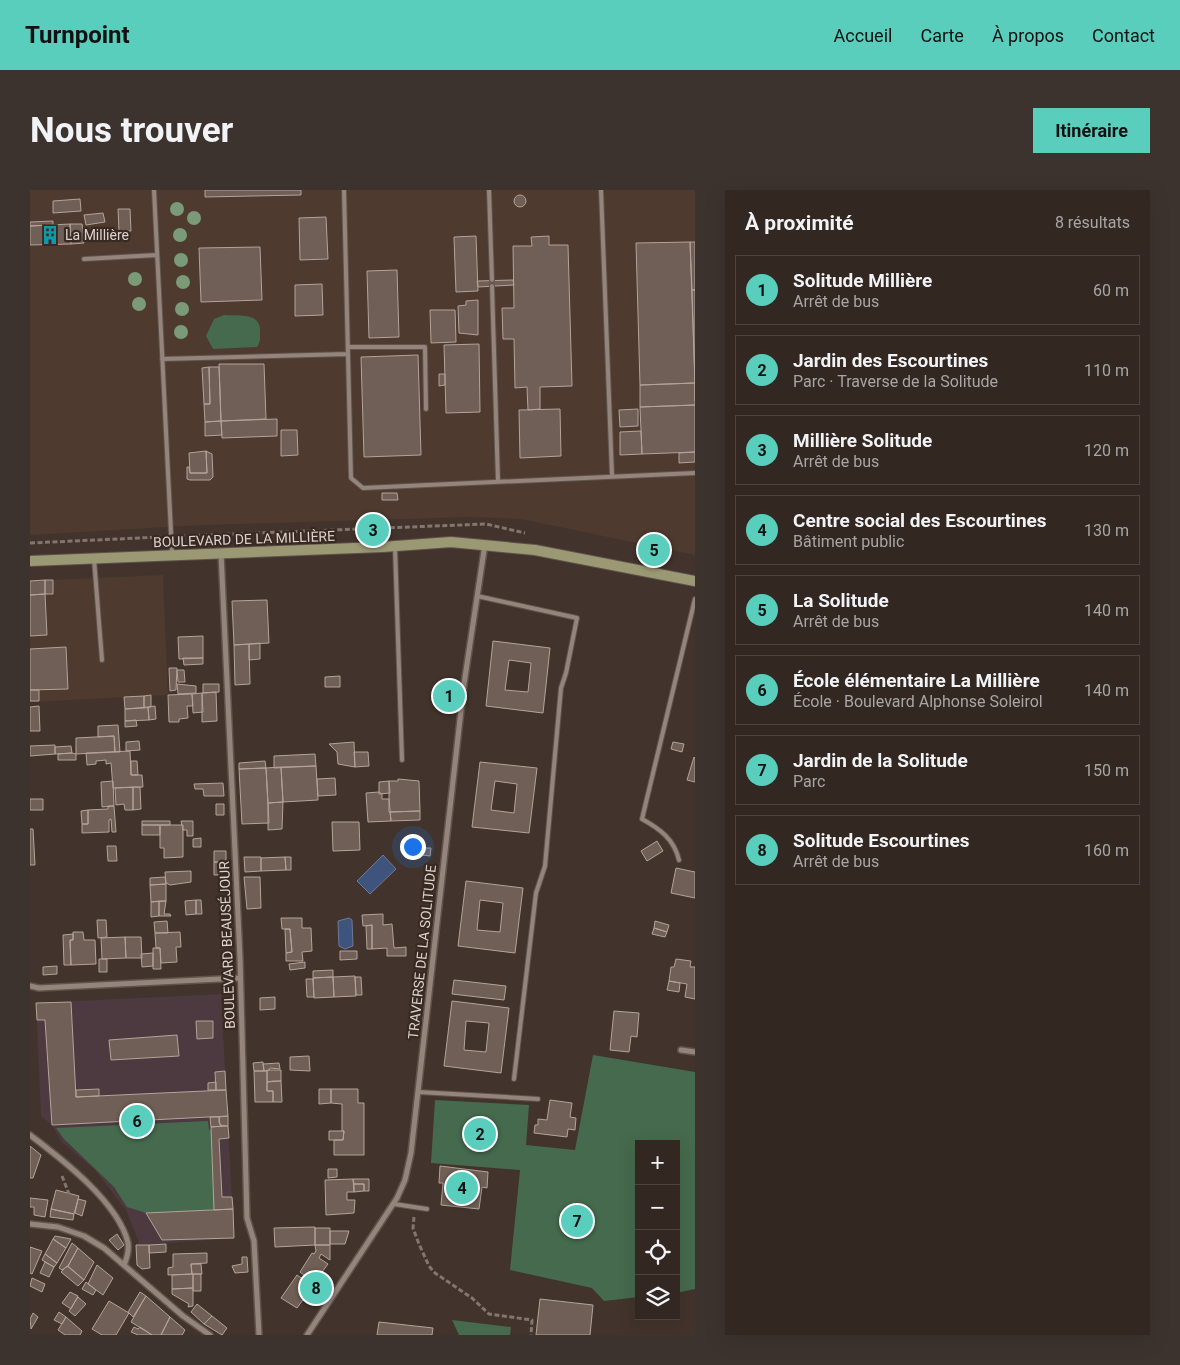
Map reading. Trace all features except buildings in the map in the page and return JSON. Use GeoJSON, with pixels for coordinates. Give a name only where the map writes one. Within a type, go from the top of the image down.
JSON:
{"type":"FeatureCollection","features":[{"type":"Feature","properties":{"kind":"main road","name":"BOULEVARD DE LA MILLIÈRE"},"geometry":{"type":"LineString","coordinates":[[30,561],[395,547],[452,542],[529,549],[695,581]]}},
{"type":"Feature","properties":{"kind":"street","name":"TRAVERSE DE LA SOLITUDE"},"geometry":{"type":"LineString","coordinates":[[307,1335],[394,1204],[405,1180],[411,1153],[464,684],[485,544]]}},
{"type":"Feature","properties":{"kind":"street","name":"BOULEVARD BEAUSÉJOUR"},"geometry":{"type":"LineString","coordinates":[[221,553],[240,978],[247,1218],[254,1241],[259,1335]]}},
{"type":"Feature","properties":{"kind":"street"},"geometry":{"type":"LineString","coordinates":[[30,986],[49,987],[240,978]]}},
{"type":"Feature","properties":{"kind":"street"},"geometry":{"type":"LineString","coordinates":[[681,1050],[695,1052]]}},
{"type":"Feature","properties":{"kind":"street"},"geometry":{"type":"LineString","coordinates":[[30,1135],[97,1193],[121,1225],[128,1244],[124,1265]]}},
{"type":"Feature","properties":{"kind":"street"},"geometry":{"type":"LineString","coordinates":[[30,1224],[58,1228],[84,1236],[124,1265],[182,1316],[210,1335]]}},
{"type":"Feature","properties":{"kind":"lane"},"geometry":{"type":"LineString","coordinates":[[154,190],[172,555]]}},
{"type":"Feature","properties":{"kind":"lane"},"geometry":{"type":"LineString","coordinates":[[344,190],[351,478],[363,488],[612,475],[695,473]]}},
{"type":"Feature","properties":{"kind":"lane"},"geometry":{"type":"LineString","coordinates":[[489,190],[492,280]]}},
{"type":"Feature","properties":{"kind":"lane"},"geometry":{"type":"LineString","coordinates":[[601,190],[612,475]]}},
{"type":"Feature","properties":{"kind":"lane"},"geometry":{"type":"LineString","coordinates":[[84,259],[157,255]]}},
{"type":"Feature","properties":{"kind":"lane"},"geometry":{"type":"LineString","coordinates":[[492,286],[498,481]]}},
{"type":"Feature","properties":{"kind":"lane"},"geometry":{"type":"LineString","coordinates":[[348,347],[425,347],[426,409]]}},
{"type":"Feature","properties":{"kind":"lane"},"geometry":{"type":"LineString","coordinates":[[162,359],[348,354]]}},
{"type":"Feature","properties":{"kind":"lane"},"geometry":{"type":"LineString","coordinates":[[395,547],[402,760]]}},
{"type":"Feature","properties":{"kind":"lane"},"geometry":{"type":"LineString","coordinates":[[94,559],[102,660]]}},
{"type":"Feature","properties":{"kind":"lane"},"geometry":{"type":"LineString","coordinates":[[477,596],[576,618],[566,674],[561,688],[545,866],[536,892],[514,1079]]}},
{"type":"Feature","properties":{"kind":"lane"},"geometry":{"type":"LineString","coordinates":[[679,860],[676,846],[659,829],[642,819],[695,600]]}},
{"type":"Feature","properties":{"kind":"lane"},"geometry":{"type":"LineString","coordinates":[[418,1092],[538,1099]]}},
{"type":"Feature","properties":{"kind":"lane"},"geometry":{"type":"LineString","coordinates":[[394,1204],[427,1210]]}},
{"type":"Feature","properties":{"kind":"path"},"geometry":{"type":"LineString","coordinates":[[30,543],[486,524],[531,535],[529,549]]}},
{"type":"Feature","properties":{"kind":"path"},"geometry":{"type":"LineString","coordinates":[[62,1176],[69,1194]]}},
{"type":"Feature","properties":{"kind":"path"},"geometry":{"type":"LineString","coordinates":[[418,1208],[412,1220],[413,1228],[423,1255],[435,1273],[472,1298],[489,1314],[532,1320],[531,1335]]}},
{"type":"Feature","properties":{"kind":"shaded area"},"geometry":{"type":"Polygon","coordinates":[[[30,190],[695,190],[695,555],[521,519],[468,517],[202,525],[30,535],[30,190]]]}},
{"type":"Feature","properties":{"kind":"shaded area"},"geometry":{"type":"Polygon","coordinates":[[[163,575],[168,695],[30,702],[30,581],[163,575]]]}},
{"type":"Feature","properties":{"kind":"shaded area"},"geometry":{"type":"Polygon","coordinates":[[[221,994],[234,1238],[140,1245],[126,1210],[95,1170],[62,1142],[52,1125],[41,1116],[36,1003],[221,994]]]}},
{"type":"Feature","properties":{"kind":"green space"},"geometry":{"type":"Polygon","coordinates":[[[224,315],[247,316],[257,321],[260,341],[257,347],[213,349],[206,336],[214,319],[224,315]]]}},
{"type":"Feature","properties":{"kind":"green space"},"geometry":{"type":"Polygon","coordinates":[[[593,1055],[695,1072],[695,1289],[680,1292],[680,1140],[635,1140],[635,1297],[604,1301],[592,1288],[510,1270],[520,1170],[431,1163],[435,1100],[529,1105],[526,1145],[575,1150],[593,1055]]]}},
{"type":"Feature","properties":{"kind":"green space"},"geometry":{"type":"Polygon","coordinates":[[[208,1121],[209,1130],[218,1130],[222,1197],[230,1197],[231,1209],[146,1213],[127,1207],[114,1187],[64,1139],[56,1128],[208,1121]]]}},
{"type":"Feature","properties":{"kind":"green space"},"geometry":{"type":"Polygon","coordinates":[[[452,1320],[511,1327],[510,1335],[459,1335],[452,1320]]]}},
{"type":"Feature","properties":{"kind":"water"},"geometry":{"type":"Polygon","coordinates":[[[383,855],[396,869],[370,894],[357,881],[383,855]]]}},
{"type":"Feature","properties":{"kind":"water"},"geometry":{"type":"Polygon","coordinates":[[[349,918],[352,920],[353,946],[345,949],[339,946],[338,921],[349,918]]]}},
{"type":"Feature","properties":{"kind":"place","name":"La Millière"},"geometry":{"type":"Point","coordinates":[50,235]}},
{"type":"Feature","properties":{"kind":"place","name":"Millière Solitude"},"geometry":{"type":"Point","coordinates":[373,530]}},
{"type":"Feature","properties":{"kind":"place","name":"La Solitude"},"geometry":{"type":"Point","coordinates":[654,550]}},
{"type":"Feature","properties":{"kind":"place","name":"Solitude Millière"},"geometry":{"type":"Point","coordinates":[449,696]}},
{"type":"Feature","properties":{"kind":"place","name":"École élémentaire La Millière"},"geometry":{"type":"Point","coordinates":[137,1121]}},
{"type":"Feature","properties":{"kind":"place","name":"Jardin des Escourtines"},"geometry":{"type":"Point","coordinates":[480,1134]}},
{"type":"Feature","properties":{"kind":"place","name":"Centre social des Escourtines"},"geometry":{"type":"Point","coordinates":[462,1188]}},
{"type":"Feature","properties":{"kind":"place","name":"Jardin de la Solitude"},"geometry":{"type":"Point","coordinates":[577,1221]}},
{"type":"Feature","properties":{"kind":"place","name":"Solitude Escourtines"},"geometry":{"type":"Point","coordinates":[316,1288]}}]}
